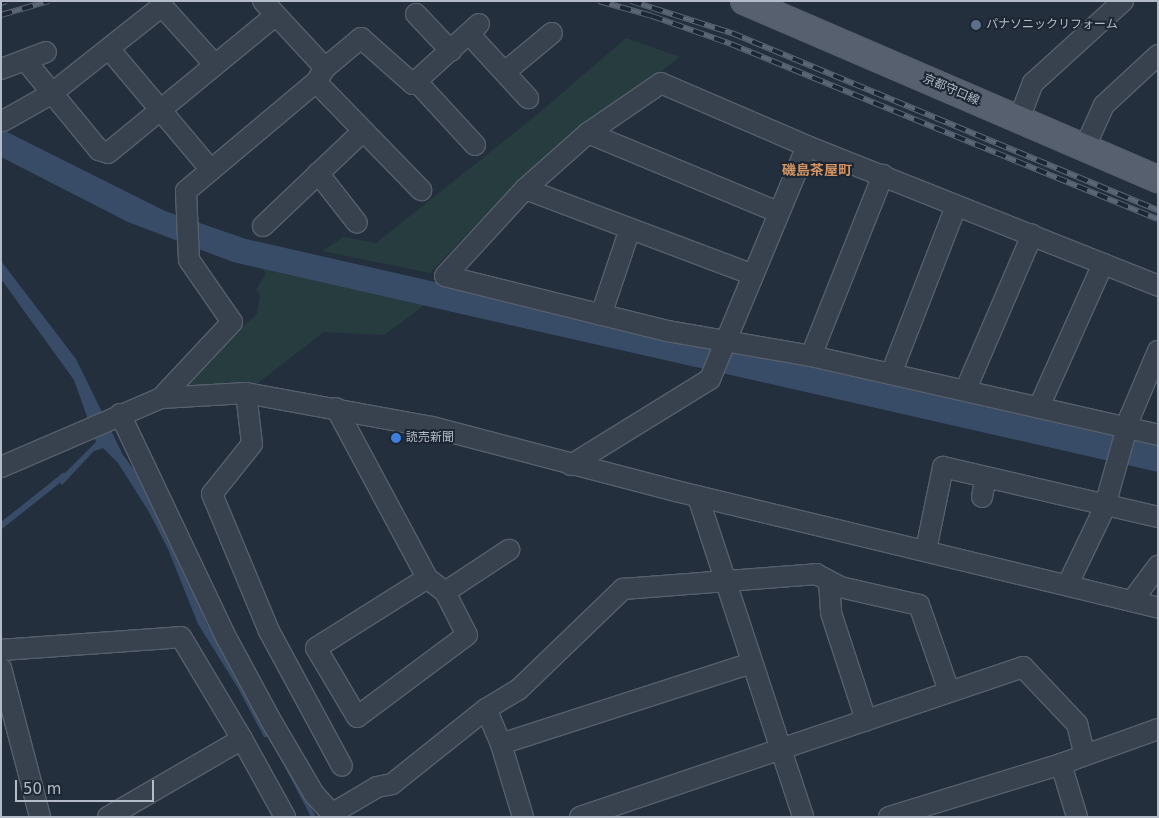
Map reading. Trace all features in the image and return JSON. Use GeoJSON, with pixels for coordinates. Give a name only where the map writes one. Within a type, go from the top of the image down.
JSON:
{"type":"FeatureCollection","features":[{"type":"Feature","properties":{"kind":"main road","name":"京都守口線"},"geometry":{"type":"LineString","coordinates":[[744,1],[1158,179]]}},
{"type":"Feature","properties":{"kind":"street"},"geometry":{"type":"LineString","coordinates":[[1019,119],[1033,82],[1123,1]]}},
{"type":"Feature","properties":{"kind":"street"},"geometry":{"type":"LineString","coordinates":[[3,121],[51,94],[110,50],[162,6],[215,65]]}},
{"type":"Feature","properties":{"kind":"street"},"geometry":{"type":"LineString","coordinates":[[25,60],[51,94],[99,150],[108,153],[215,65],[269,8],[364,131],[421,190]]}},
{"type":"Feature","properties":{"kind":"street"},"geometry":{"type":"LineString","coordinates":[[416,14],[451,51]]}},
{"type":"Feature","properties":{"kind":"street"},"geometry":{"type":"LineString","coordinates":[[161,398],[232,322],[189,260],[186,191],[361,38],[413,84],[474,29],[505,72],[528,98]]}},
{"type":"Feature","properties":{"kind":"street"},"geometry":{"type":"LineString","coordinates":[[505,72],[552,33]]}},
{"type":"Feature","properties":{"kind":"street"},"geometry":{"type":"LineString","coordinates":[[110,50],[211,170]]}},
{"type":"Feature","properties":{"kind":"street"},"geometry":{"type":"LineString","coordinates":[[1,69],[46,52]]}},
{"type":"Feature","properties":{"kind":"street"},"geometry":{"type":"LineString","coordinates":[[1085,147],[1104,105],[1158,55]]}},
{"type":"Feature","properties":{"kind":"street"},"geometry":{"type":"LineString","coordinates":[[416,81],[474,145]]}},
{"type":"Feature","properties":{"kind":"street"},"geometry":{"type":"LineString","coordinates":[[1158,286],[1032,234],[956,206],[807,146],[661,83],[588,133],[525,189],[445,276],[601,315],[811,356],[966,389],[1128,431],[1158,434]]}},
{"type":"Feature","properties":{"kind":"street"},"geometry":{"type":"LineString","coordinates":[[263,226],[364,131]]}},
{"type":"Feature","properties":{"kind":"street"},"geometry":{"type":"LineString","coordinates":[[588,133],[778,212]]}},
{"type":"Feature","properties":{"kind":"street"},"geometry":{"type":"LineString","coordinates":[[571,465],[710,379],[751,274],[807,146]]}},
{"type":"Feature","properties":{"kind":"street"},"geometry":{"type":"LineString","coordinates":[[318,174],[357,223]]}},
{"type":"Feature","properties":{"kind":"street"},"geometry":{"type":"LineString","coordinates":[[811,356],[883,176]]}},
{"type":"Feature","properties":{"kind":"street"},"geometry":{"type":"LineString","coordinates":[[525,189],[751,274]]}},
{"type":"Feature","properties":{"kind":"street"},"geometry":{"type":"LineString","coordinates":[[891,374],[956,206]]}},
{"type":"Feature","properties":{"kind":"street"},"geometry":{"type":"LineString","coordinates":[[601,315],[630,229]]}},
{"type":"Feature","properties":{"kind":"street"},"geometry":{"type":"LineString","coordinates":[[966,389],[1032,234]]}},
{"type":"Feature","properties":{"kind":"street"},"geometry":{"type":"LineString","coordinates":[[1039,407],[1103,264]]}},
{"type":"Feature","properties":{"kind":"street"},"geometry":{"type":"LineString","coordinates":[[1068,584],[1106,503],[1128,431],[1130,417],[1157,358]]}},
{"type":"Feature","properties":{"kind":"street"},"geometry":{"type":"LineString","coordinates":[[246,393],[252,444],[212,494],[269,631],[342,766]]}},
{"type":"Feature","properties":{"kind":"street"},"geometry":{"type":"LineString","coordinates":[[1,467],[85,429],[161,398],[246,393],[432,427],[698,497],[1068,584],[1158,608]]}},
{"type":"Feature","properties":{"kind":"street"},"geometry":{"type":"LineString","coordinates":[[336,408],[427,578],[445,592],[467,635],[356,717],[316,648],[427,578]]}},
{"type":"Feature","properties":{"kind":"street"},"geometry":{"type":"LineString","coordinates":[[120,414],[227,639],[314,794],[334,815],[377,787],[392,784],[486,708],[518,690],[623,589],[726,583],[816,574],[829,582],[919,605],[949,691]]}},
{"type":"Feature","properties":{"kind":"street"},"geometry":{"type":"LineString","coordinates":[[926,550],[943,467],[1106,503],[1158,517]]}},
{"type":"Feature","properties":{"kind":"street"},"geometry":{"type":"LineString","coordinates":[[982,497],[986,477]]}},
{"type":"Feature","properties":{"kind":"street"},"geometry":{"type":"LineString","coordinates":[[698,497],[803,817]]}},
{"type":"Feature","properties":{"kind":"street"},"geometry":{"type":"LineString","coordinates":[[445,592],[509,550]]}},
{"type":"Feature","properties":{"kind":"street"},"geometry":{"type":"LineString","coordinates":[[1132,601],[1158,566]]}},
{"type":"Feature","properties":{"kind":"street"},"geometry":{"type":"LineString","coordinates":[[829,582],[831,613],[866,720]]}},
{"type":"Feature","properties":{"kind":"street"},"geometry":{"type":"LineString","coordinates":[[1,650],[181,637],[242,739],[285,817]]}},
{"type":"Feature","properties":{"kind":"street"},"geometry":{"type":"LineString","coordinates":[[501,744],[752,663]]}},
{"type":"Feature","properties":{"kind":"street"},"geometry":{"type":"LineString","coordinates":[[580,817],[1023,667],[1077,724],[1084,755]]}},
{"type":"Feature","properties":{"kind":"street"},"geometry":{"type":"LineString","coordinates":[[1,668],[40,817]]}},
{"type":"Feature","properties":{"kind":"street"},"geometry":{"type":"LineString","coordinates":[[486,708],[501,744],[523,817]]}},
{"type":"Feature","properties":{"kind":"street"},"geometry":{"type":"LineString","coordinates":[[889,817],[1060,764],[1158,729]]}},
{"type":"Feature","properties":{"kind":"street"},"geometry":{"type":"LineString","coordinates":[[108,817],[242,739]]}},
{"type":"Feature","properties":{"kind":"street"},"geometry":{"type":"LineString","coordinates":[[1060,764],[1077,817]]}},
{"type":"Feature","properties":{"kind":"green space"},"geometry":{"type":"Polygon","coordinates":[[[626,38],[680,57],[514,185],[430,273],[322,251],[344,237],[376,243],[539,113],[626,38]]]}},
{"type":"Feature","properties":{"kind":"green space"},"geometry":{"type":"Polygon","coordinates":[[[261,267],[426,304],[384,335],[324,332],[258,383],[189,388],[184,380],[257,314],[260,295],[256,290],[266,273],[261,267]]]}},
{"type":"Feature","properties":{"kind":"water"},"geometry":{"type":"Polygon","coordinates":[[[1,129],[165,211],[246,239],[1158,446],[1158,472],[233,262],[128,222],[1,157],[1,129]]]}},
{"type":"Feature","properties":{"kind":"water"},"geometry":{"type":"Polygon","coordinates":[[[1,261],[76,359],[123,455],[140,478],[179,553],[207,625],[239,674],[316,817],[311,817],[269,737],[264,737],[238,688],[198,624],[168,549],[149,512],[118,463],[103,448],[94,451],[62,485],[58,480],[96,442],[74,380],[1,279],[1,261]]]}},
{"type":"Feature","properties":{"kind":"waterway"},"geometry":{"type":"LineString","coordinates":[[1,526],[64,476]]}},
{"type":"Feature","properties":{"kind":"railway"},"geometry":{"type":"LineString","coordinates":[[1,3],[6,1]]}},
{"type":"Feature","properties":{"kind":"railway"},"geometry":{"type":"LineString","coordinates":[[1,15],[49,1]]}},
{"type":"Feature","properties":{"kind":"railway"},"geometry":{"type":"LineString","coordinates":[[599,1],[652,16],[731,44],[1158,219]]}},
{"type":"Feature","properties":{"kind":"railway"},"geometry":{"type":"LineString","coordinates":[[631,1],[732,33],[1158,210]]}},
{"type":"Feature","properties":{"kind":"place","name":"パナソニックリフォーム"},"geometry":{"type":"Point","coordinates":[976,25]}},
{"type":"Feature","properties":{"kind":"place","name":"読売新聞"},"geometry":{"type":"Point","coordinates":[396,438]}},
{"type":"Feature","properties":{"kind":"district","name":"磯島茶屋町"},"geometry":{"type":"Point","coordinates":[817,170]}}]}
